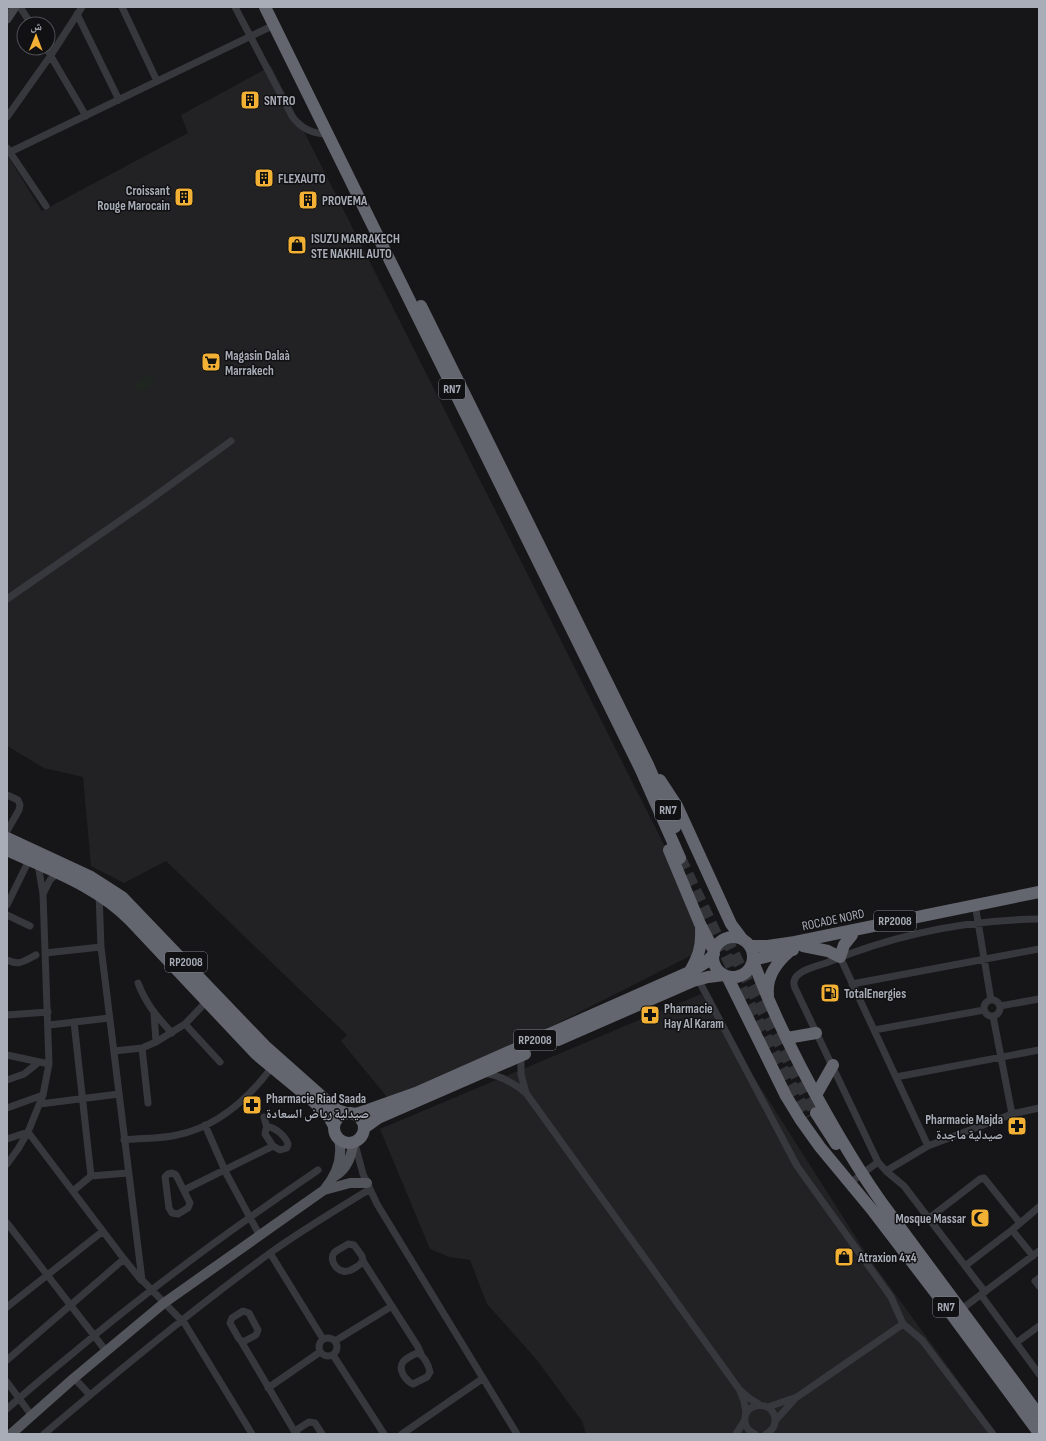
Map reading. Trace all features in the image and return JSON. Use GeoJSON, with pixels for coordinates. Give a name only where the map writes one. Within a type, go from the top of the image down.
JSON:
{"type":"FeatureCollection","features":[{"type":"Feature","properties":{"kind":"highway","name":"RN7"},"geometry":{"type":"LineString","coordinates":[[265,7],[454,392],[644,768]]}},
{"type":"Feature","properties":{"kind":"highway","name":"RN7"},"geometry":{"type":"LineString","coordinates":[[275,7],[644,768],[684,857]]}},
{"type":"Feature","properties":{"kind":"highway"},"geometry":{"type":"LineString","coordinates":[[644,768],[653,811],[700,924],[714,952]]}},
{"type":"Feature","properties":{"kind":"highway"},"geometry":{"type":"LineString","coordinates":[[644,768],[671,794],[728,919],[752,950],[753,960],[787,1038],[816,1095],[862,1174]]}},
{"type":"Feature","properties":{"kind":"highway","name":"RP2008"},"geometry":{"type":"LineString","coordinates":[[7,838],[91,876],[122,897],[265,1046],[337,1110],[359,1117],[364,1128]]}},
{"type":"Feature","properties":{"kind":"highway","name":"RP2008"},"geometry":{"type":"LineString","coordinates":[[7,850],[99,894],[124,914],[256,1054],[314,1102],[329,1117],[334,1126],[338,1139]]}},
{"type":"Feature","properties":{"kind":"highway","name":"ROCADE NORD"},"geometry":{"type":"LineString","coordinates":[[746,943],[768,946],[795,942],[1039,892]]}},
{"type":"Feature","properties":{"kind":"highway","name":"ROCADE NORD"},"geometry":{"type":"LineString","coordinates":[[753,960],[852,934],[1039,898]]}},
{"type":"Feature","properties":{"kind":"highway"},"geometry":{"type":"LineString","coordinates":[[693,976],[702,939],[700,924]]}},
{"type":"Feature","properties":{"kind":"highway"},"geometry":{"type":"LineString","coordinates":[[804,946],[828,951],[840,957],[844,945],[852,934]]}},
{"type":"Feature","properties":{"kind":"highway"},"geometry":{"type":"LineString","coordinates":[[746,943],[734,937],[725,939],[717,945],[714,952],[714,964],[725,975],[793,1108],[820,1147],[850,1183]]}},
{"type":"Feature","properties":{"kind":"highway"},"geometry":{"type":"LineString","coordinates":[[769,999],[769,985],[772,973],[780,960],[790,950]]}},
{"type":"Feature","properties":{"kind":"highway","name":"RP2008"},"geometry":{"type":"LineString","coordinates":[[354,1142],[361,1137],[364,1128],[378,1118],[522,1056],[693,976],[714,952]]}},
{"type":"Feature","properties":{"kind":"highway"},"geometry":{"type":"LineString","coordinates":[[725,975],[733,977],[743,975],[750,968],[753,960]]}},
{"type":"Feature","properties":{"kind":"highway","name":"RP2008"},"geometry":{"type":"LineString","coordinates":[[348,1113],[356,1114],[416,1093],[693,976],[725,975]]}},
{"type":"Feature","properties":{"kind":"highway"},"geometry":{"type":"LineString","coordinates":[[787,1038],[816,1033]]}},
{"type":"Feature","properties":{"kind":"highway"},"geometry":{"type":"LineString","coordinates":[[816,1095],[832,1065]]}},
{"type":"Feature","properties":{"kind":"highway"},"geometry":{"type":"LineString","coordinates":[[334,1126],[338,1118],[348,1113]]}},
{"type":"Feature","properties":{"kind":"highway","name":"RN7"},"geometry":{"type":"LineString","coordinates":[[1039,1415],[957,1313],[850,1183],[812,1115],[862,1174],[957,1313],[1039,1433]]}},
{"type":"Feature","properties":{"kind":"highway"},"geometry":{"type":"LineString","coordinates":[[338,1139],[346,1143],[354,1142]]}},
{"type":"Feature","properties":{"kind":"main road"},"geometry":{"type":"LineString","coordinates":[[334,1177],[340,1153],[338,1139]]}},
{"type":"Feature","properties":{"kind":"main road"},"geometry":{"type":"LineString","coordinates":[[12,1434],[74,1378],[164,1303],[324,1190],[348,1163],[354,1142]]}},
{"type":"Feature","properties":{"kind":"main road"},"geometry":{"type":"LineString","coordinates":[[324,1190],[350,1183],[368,1186]]}},
{"type":"Feature","properties":{"kind":"street"},"geometry":{"type":"LineString","coordinates":[[7,19],[15,7]]}},
{"type":"Feature","properties":{"kind":"street"},"geometry":{"type":"LineString","coordinates":[[20,7],[26,16]]}},
{"type":"Feature","properties":{"kind":"street"},"geometry":{"type":"LineString","coordinates":[[56,46],[82,7]]}},
{"type":"Feature","properties":{"kind":"street"},"geometry":{"type":"LineString","coordinates":[[122,7],[157,81]]}},
{"type":"Feature","properties":{"kind":"street"},"geometry":{"type":"LineString","coordinates":[[235,7],[295,120],[315,134],[328,134]]}},
{"type":"Feature","properties":{"kind":"street"},"geometry":{"type":"LineString","coordinates":[[77,14],[119,100]]}},
{"type":"Feature","properties":{"kind":"street"},"geometry":{"type":"LineString","coordinates":[[46,206],[8,150],[86,116],[274,25]]}},
{"type":"Feature","properties":{"kind":"street"},"geometry":{"type":"LineString","coordinates":[[7,117],[49,56]]}},
{"type":"Feature","properties":{"kind":"street"},"geometry":{"type":"LineString","coordinates":[[51,56],[86,116]]}},
{"type":"Feature","properties":{"kind":"street"},"geometry":{"type":"LineString","coordinates":[[7,599],[144,504],[231,441]]}},
{"type":"Feature","properties":{"kind":"street"},"geometry":{"type":"LineString","coordinates":[[7,795],[18,800],[20,808],[7,831]]}},
{"type":"Feature","properties":{"kind":"street"},"geometry":{"type":"LineString","coordinates":[[7,1164],[28,1132],[40,1104],[49,1064],[49,1025],[43,894],[34,862]]}},
{"type":"Feature","properties":{"kind":"street"},"geometry":{"type":"LineString","coordinates":[[7,905],[34,862]]}},
{"type":"Feature","properties":{"kind":"street"},"geometry":{"type":"LineString","coordinates":[[43,894],[50,880],[56,873]]}},
{"type":"Feature","properties":{"kind":"street"},"geometry":{"type":"LineString","coordinates":[[99,894],[101,947],[142,1280]]}},
{"type":"Feature","properties":{"kind":"street"},"geometry":{"type":"LineString","coordinates":[[976,910],[991,1000]]}},
{"type":"Feature","properties":{"kind":"street"},"geometry":{"type":"LineString","coordinates":[[7,914],[30,926]]}},
{"type":"Feature","properties":{"kind":"street"},"geometry":{"type":"LineString","coordinates":[[1039,919],[978,923],[896,939],[840,957],[801,973],[795,977],[794,981],[794,985],[816,1033],[878,1162],[904,1186],[965,1266],[1016,1343],[1039,1374]]}},
{"type":"Feature","properties":{"kind":"street"},"geometry":{"type":"LineString","coordinates":[[45,953],[101,947]]}},
{"type":"Feature","properties":{"kind":"street"},"geometry":{"type":"LineString","coordinates":[[852,984],[1039,949]]}},
{"type":"Feature","properties":{"kind":"street"},"geometry":{"type":"LineString","coordinates":[[7,960],[14,963],[19,963],[36,955]]}},
{"type":"Feature","properties":{"kind":"street"},"geometry":{"type":"LineString","coordinates":[[840,957],[928,1146]]}},
{"type":"Feature","properties":{"kind":"street"},"geometry":{"type":"LineString","coordinates":[[693,976],[797,1166],[892,1297],[903,1324],[922,1340],[993,1434]]}},
{"type":"Feature","properties":{"kind":"street"},"geometry":{"type":"LineString","coordinates":[[138,982],[145,999],[154,1014],[172,1033]]}},
{"type":"Feature","properties":{"kind":"street"},"geometry":{"type":"LineString","coordinates":[[1000,1006],[1039,999]]}},
{"type":"Feature","properties":{"kind":"street"},"geometry":{"type":"LineString","coordinates":[[984,1010],[986,1002],[991,1000],[998,1002],[1000,1011],[993,1016]]}},
{"type":"Feature","properties":{"kind":"street"},"geometry":{"type":"LineString","coordinates":[[114,1052],[142,1048],[156,1042],[186,1024],[207,1001]]}},
{"type":"Feature","properties":{"kind":"street"},"geometry":{"type":"LineString","coordinates":[[874,1030],[984,1010]]}},
{"type":"Feature","properties":{"kind":"street"},"geometry":{"type":"LineString","coordinates":[[984,1010],[986,1014],[993,1016]]}},
{"type":"Feature","properties":{"kind":"street"},"geometry":{"type":"LineString","coordinates":[[7,1015],[48,1012]]}},
{"type":"Feature","properties":{"kind":"street"},"geometry":{"type":"LineString","coordinates":[[154,1014],[156,1042]]}},
{"type":"Feature","properties":{"kind":"street"},"geometry":{"type":"LineString","coordinates":[[993,1016],[1012,1114]]}},
{"type":"Feature","properties":{"kind":"street"},"geometry":{"type":"LineString","coordinates":[[49,1025],[110,1018]]}},
{"type":"Feature","properties":{"kind":"street"},"geometry":{"type":"LineString","coordinates":[[74,1022],[91,1176]]}},
{"type":"Feature","properties":{"kind":"street"},"geometry":{"type":"LineString","coordinates":[[186,1024],[220,1062]]}},
{"type":"Feature","properties":{"kind":"street"},"geometry":{"type":"LineString","coordinates":[[142,1048],[148,1103]]}},
{"type":"Feature","properties":{"kind":"street"},"geometry":{"type":"LineString","coordinates":[[896,1077],[1039,1050]]}},
{"type":"Feature","properties":{"kind":"street"},"geometry":{"type":"LineString","coordinates":[[7,1055],[49,1064]]}},
{"type":"Feature","properties":{"kind":"street"},"geometry":{"type":"LineString","coordinates":[[522,1056],[521,1074],[526,1093]]}},
{"type":"Feature","properties":{"kind":"street"},"geometry":{"type":"LineString","coordinates":[[7,1080],[24,1074],[39,1062]]}},
{"type":"Feature","properties":{"kind":"street"},"geometry":{"type":"LineString","coordinates":[[124,1140],[177,1135],[204,1125],[224,1115],[242,1101],[259,1085],[272,1067]]}},
{"type":"Feature","properties":{"kind":"street"},"geometry":{"type":"LineString","coordinates":[[483,1073],[509,1081],[526,1093],[739,1389],[760,1405],[768,1407],[797,1397],[903,1324]]}},
{"type":"Feature","properties":{"kind":"street"},"geometry":{"type":"LineString","coordinates":[[7,1108],[43,1094]]}},
{"type":"Feature","properties":{"kind":"street"},"geometry":{"type":"LineString","coordinates":[[40,1104],[119,1094]]}},
{"type":"Feature","properties":{"kind":"street"},"geometry":{"type":"LineString","coordinates":[[886,1171],[928,1146],[1012,1114],[1039,1108]]}},
{"type":"Feature","properties":{"kind":"street"},"geometry":{"type":"LineString","coordinates":[[264,1117],[268,1128]]}},
{"type":"Feature","properties":{"kind":"street"},"geometry":{"type":"LineString","coordinates":[[204,1125],[225,1170],[260,1236]]}},
{"type":"Feature","properties":{"kind":"street"},"geometry":{"type":"LineString","coordinates":[[268,1128],[273,1128],[286,1140],[288,1144],[287,1148],[282,1150],[273,1146],[265,1134],[265,1130],[268,1128]]}},
{"type":"Feature","properties":{"kind":"street"},"geometry":{"type":"LineString","coordinates":[[7,1139],[28,1132]]}},
{"type":"Feature","properties":{"kind":"street"},"geometry":{"type":"LineString","coordinates":[[28,1132],[124,1259],[150,1290],[182,1320],[252,1434]]}},
{"type":"Feature","properties":{"kind":"street"},"geometry":{"type":"LineString","coordinates":[[354,1142],[368,1186],[377,1204],[482,1379],[517,1434]]}},
{"type":"Feature","properties":{"kind":"street"},"geometry":{"type":"LineString","coordinates":[[184,1190],[273,1146]]}},
{"type":"Feature","properties":{"kind":"street"},"geometry":{"type":"LineString","coordinates":[[850,1183],[878,1162]]}},
{"type":"Feature","properties":{"kind":"street"},"geometry":{"type":"LineString","coordinates":[[7,1409],[94,1335],[150,1290],[249,1217],[318,1170]]}},
{"type":"Feature","properties":{"kind":"street"},"geometry":{"type":"LineString","coordinates":[[74,1191],[91,1176],[128,1173]]}},
{"type":"Feature","properties":{"kind":"street"},"geometry":{"type":"LineString","coordinates":[[172,1173],[176,1175],[184,1190],[189,1200],[189,1206],[186,1210],[178,1214],[172,1214],[169,1208],[165,1180],[166,1175],[172,1173]]}},
{"type":"Feature","properties":{"kind":"street"},"geometry":{"type":"LineString","coordinates":[[928,1219],[980,1179],[984,1178],[1020,1222]]}},
{"type":"Feature","properties":{"kind":"street"},"geometry":{"type":"LineString","coordinates":[[44,1434],[182,1320],[270,1253],[368,1186]]}},
{"type":"Feature","properties":{"kind":"street"},"geometry":{"type":"LineString","coordinates":[[965,1266],[1039,1207]]}},
{"type":"Feature","properties":{"kind":"street"},"geometry":{"type":"LineString","coordinates":[[7,1223],[106,1351]]}},
{"type":"Feature","properties":{"kind":"street"},"geometry":{"type":"LineString","coordinates":[[1012,1230],[1033,1256]]}},
{"type":"Feature","properties":{"kind":"street"},"geometry":{"type":"LineString","coordinates":[[7,1307],[103,1231]]}},
{"type":"Feature","properties":{"kind":"street"},"geometry":{"type":"LineString","coordinates":[[363,1261],[360,1265],[349,1272],[343,1272],[338,1268],[333,1260],[333,1256],[335,1252],[348,1244],[352,1244],[362,1256],[363,1261],[418,1347],[429,1368],[430,1374],[416,1383],[410,1383],[402,1372],[401,1366],[405,1360],[415,1354],[421,1354]]}},
{"type":"Feature","properties":{"kind":"street"},"geometry":{"type":"LineString","coordinates":[[957,1313],[1039,1251]]}},
{"type":"Feature","properties":{"kind":"street"},"geometry":{"type":"LineString","coordinates":[[270,1253],[323,1339]]}},
{"type":"Feature","properties":{"kind":"street"},"geometry":{"type":"LineString","coordinates":[[7,1360],[124,1259]]}},
{"type":"Feature","properties":{"kind":"street"},"geometry":{"type":"LineString","coordinates":[[1039,1278],[1035,1281],[1039,1286]]}},
{"type":"Feature","properties":{"kind":"street"},"geometry":{"type":"LineString","coordinates":[[335,1341],[392,1306]]}},
{"type":"Feature","properties":{"kind":"street"},"geometry":{"type":"LineString","coordinates":[[240,1341],[247,1340],[256,1335],[258,1330],[257,1325],[247,1311],[244,1311],[232,1318],[230,1321],[231,1326],[268,1388],[296,1434]]}},
{"type":"Feature","properties":{"kind":"street"},"geometry":{"type":"LineString","coordinates":[[1016,1343],[1039,1326]]}},
{"type":"Feature","properties":{"kind":"street"},"geometry":{"type":"LineString","coordinates":[[323,1339],[329,1338],[335,1341],[337,1347],[333,1355]]}},
{"type":"Feature","properties":{"kind":"street"},"geometry":{"type":"LineString","coordinates":[[320,1352],[319,1347],[323,1339]]}},
{"type":"Feature","properties":{"kind":"street"},"geometry":{"type":"LineString","coordinates":[[320,1352],[328,1356],[333,1355]]}},
{"type":"Feature","properties":{"kind":"street"},"geometry":{"type":"LineString","coordinates":[[268,1388],[320,1352]]}},
{"type":"Feature","properties":{"kind":"street"},"geometry":{"type":"LineString","coordinates":[[333,1355],[384,1434]]}},
{"type":"Feature","properties":{"kind":"street"},"geometry":{"type":"LineString","coordinates":[[74,1378],[90,1395]]}},
{"type":"Feature","properties":{"kind":"street"},"geometry":{"type":"LineString","coordinates":[[402,1434],[482,1379]]}},
{"type":"Feature","properties":{"kind":"street"},"geometry":{"type":"LineString","coordinates":[[7,1382],[32,1416]]}},
{"type":"Feature","properties":{"kind":"street"},"geometry":{"type":"LineString","coordinates":[[739,1389],[744,1401],[748,1429],[755,1434]]}},
{"type":"Feature","properties":{"kind":"street"},"geometry":{"type":"LineString","coordinates":[[766,1434],[772,1429],[775,1423],[797,1397]]}},
{"type":"Feature","properties":{"kind":"street"},"geometry":{"type":"LineString","coordinates":[[736,1434],[752,1407],[760,1405]]}},
{"type":"Feature","properties":{"kind":"street"},"geometry":{"type":"LineString","coordinates":[[768,1407],[774,1413],[777,1434]]}},
{"type":"Feature","properties":{"kind":"street"},"geometry":{"type":"LineString","coordinates":[[296,1434],[298,1428],[306,1423],[312,1422],[317,1425],[322,1434]]}},
{"type":"Feature","properties":{"kind":"shaded area"},"geometry":{"type":"Polygon","coordinates":[[[271,66],[703,922],[700,951],[440,1083],[391,1102],[341,1041],[347,1035],[166,861],[124,883],[91,866],[83,777],[44,768],[7,746],[7,155],[42,211],[188,133],[181,115],[271,66]]]}},
{"type":"Feature","properties":{"kind":"shaded area"},"geometry":{"type":"Polygon","coordinates":[[[149,374],[155,382],[140,393],[134,385],[149,374]]]}},
{"type":"Feature","properties":{"kind":"shaded area"},"geometry":{"type":"Polygon","coordinates":[[[701,994],[869,1258],[997,1434],[586,1434],[582,1421],[536,1359],[487,1304],[470,1260],[449,1257],[430,1249],[380,1129],[701,994]]]}},
{"type":"Feature","properties":{"kind":"tunnel"},"geometry":{"type":"LineString","coordinates":[[680,858],[740,985],[808,1117]]}},
{"type":"Feature","properties":{"kind":"tunnel"},"geometry":{"type":"LineString","coordinates":[[726,938],[813,1109]]}},
{"type":"Feature","properties":{"kind":"place","name":"SNTRO"},"geometry":{"type":"Point","coordinates":[250,100]}},
{"type":"Feature","properties":{"kind":"place","name":"FLEXAUTO"},"geometry":{"type":"Point","coordinates":[264,178]}},
{"type":"Feature","properties":{"kind":"place","name":"Croissant Rouge Marocain"},"geometry":{"type":"Point","coordinates":[184,197]}},
{"type":"Feature","properties":{"kind":"place","name":"PROVEMA"},"geometry":{"type":"Point","coordinates":[308,200]}},
{"type":"Feature","properties":{"kind":"place","name":"ISUZU MARRAKECH STE NAKHIL AUTO"},"geometry":{"type":"Point","coordinates":[297,245]}},
{"type":"Feature","properties":{"kind":"place","name":"Magasin Dalaà Marrakech"},"geometry":{"type":"Point","coordinates":[211,362]}},
{"type":"Feature","properties":{"kind":"place","name":"TotalEnergies"},"geometry":{"type":"Point","coordinates":[830,993]}},
{"type":"Feature","properties":{"kind":"place","name":"Pharmacie Hay Al Karam"},"geometry":{"type":"Point","coordinates":[650,1015]}},
{"type":"Feature","properties":{"kind":"place","name":"Pharmacie Riad Saada صيدلية رياض السعادة"},"geometry":{"type":"Point","coordinates":[252,1105]}},
{"type":"Feature","properties":{"kind":"place","name":"Pharmacie Majda صيدلية ماجدة"},"geometry":{"type":"Point","coordinates":[1017,1126]}},
{"type":"Feature","properties":{"kind":"place","name":"Mosque Massar"},"geometry":{"type":"Point","coordinates":[980,1218]}},
{"type":"Feature","properties":{"kind":"place","name":"Atraxion 4x4"},"geometry":{"type":"Point","coordinates":[844,1257]}}]}
